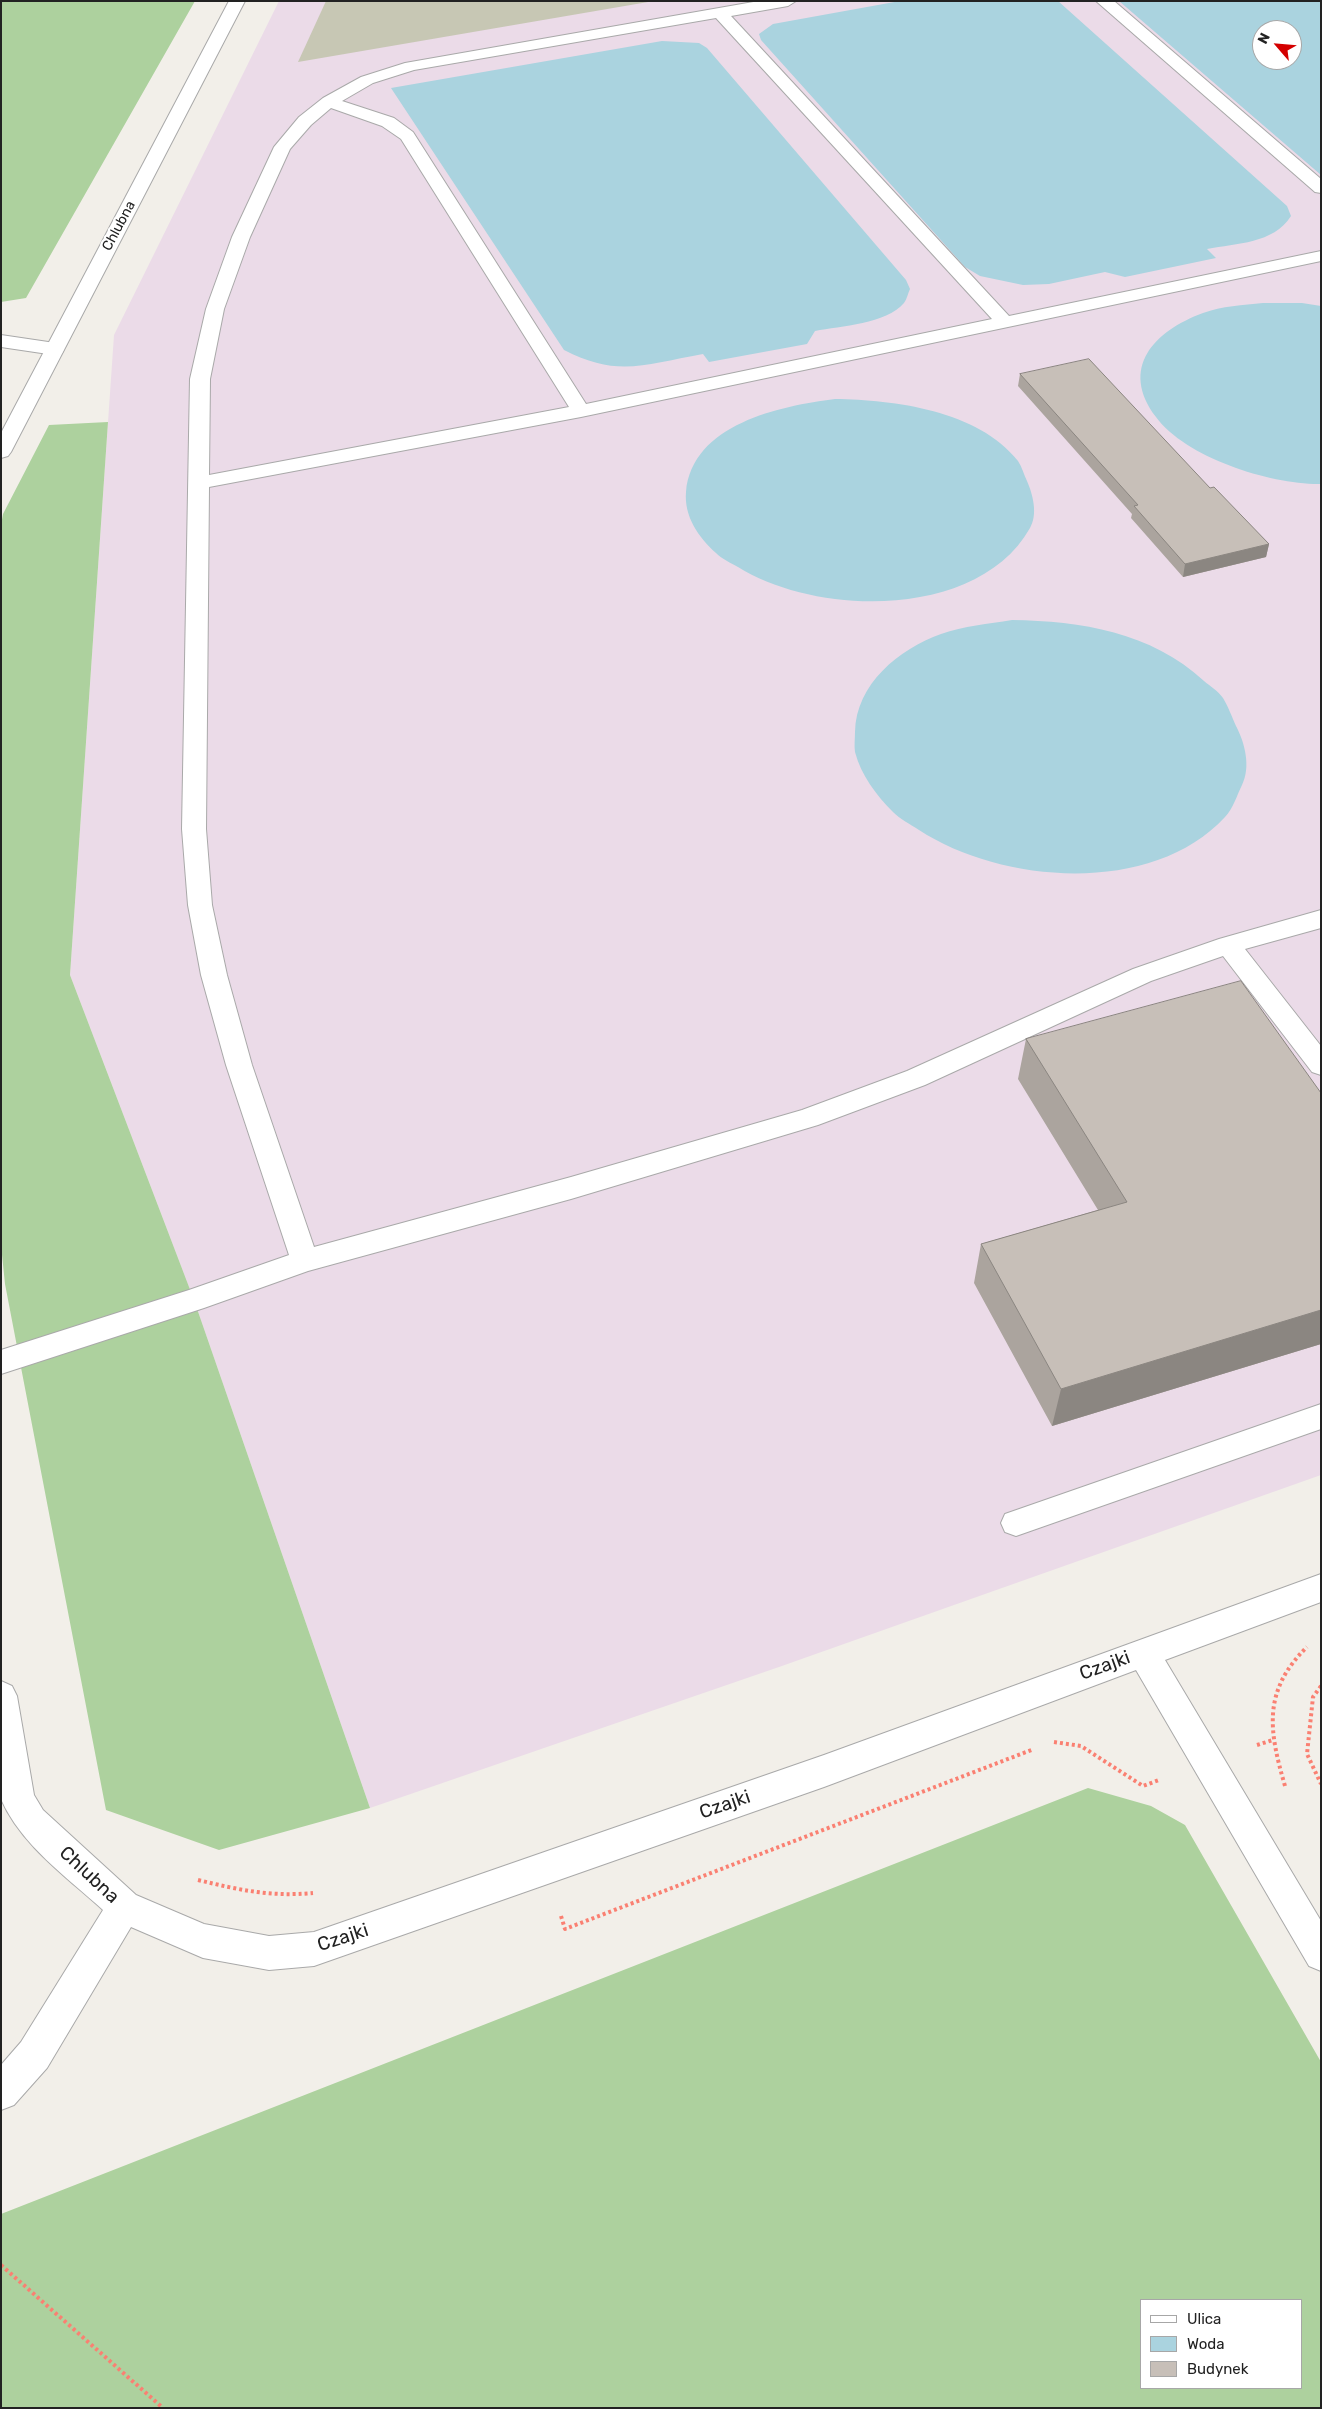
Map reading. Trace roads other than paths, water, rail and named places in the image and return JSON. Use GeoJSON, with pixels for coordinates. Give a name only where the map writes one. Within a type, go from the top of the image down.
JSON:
{"type":"FeatureCollection","features":[{"type":"Feature","properties":{"kind":"street","name":"Chlubna"},"geometry":{"type":"LineString","coordinates":[[1,452],[237,1]]}},
{"type":"Feature","properties":{"kind":"street"},"geometry":{"type":"LineString","coordinates":[[305,1261],[239,1065],[214,975],[200,905],[194,829],[200,379],[215,309],[241,237],[282,147],[305,121],[329,102],[367,80],[411,66],[788,1]]}},
{"type":"Feature","properties":{"kind":"street"},"geometry":{"type":"LineString","coordinates":[[1104,1],[1321,188]]}},
{"type":"Feature","properties":{"kind":"street"},"geometry":{"type":"LineString","coordinates":[[720,13],[1005,322]]}},
{"type":"Feature","properties":{"kind":"street"},"geometry":{"type":"LineString","coordinates":[[329,102],[388,122],[407,136],[581,411]]}},
{"type":"Feature","properties":{"kind":"street"},"geometry":{"type":"LineString","coordinates":[[198,483],[581,411],[1321,256]]}},
{"type":"Feature","properties":{"kind":"street"},"geometry":{"type":"LineString","coordinates":[[1,341],[55,349]]}},
{"type":"Feature","properties":{"kind":"street"},"geometry":{"type":"LineString","coordinates":[[1,1362],[194,1300],[305,1261],[571,1188],[809,1118],[916,1078],[1142,975],[1228,946],[1321,919]]}},
{"type":"Feature","properties":{"kind":"street"},"geometry":{"type":"LineString","coordinates":[[1228,946],[1321,1065]]}},
{"type":"Feature","properties":{"kind":"street"},"geometry":{"type":"LineString","coordinates":[[1016,1524],[1321,1416]]}},
{"type":"Feature","properties":{"kind":"street","name":"Czajki"},"geometry":{"type":"LineString","coordinates":[[124,1907],[203,1941],[269,1952],[314,1949],[824,1771],[1321,1588]]}},
{"type":"Feature","properties":{"kind":"street"},"geometry":{"type":"LineString","coordinates":[[1143,1652],[1321,1954]]}},
{"type":"Feature","properties":{"kind":"street","name":"Chlubna"},"geometry":{"type":"LineString","coordinates":[[1,1696],[18,1799],[31,1821],[124,1907],[34,2056],[1,2092]]}},
{"type":"Feature","properties":{"kind":"water"},"geometry":{"type":"Polygon","coordinates":[[[900,1],[1058,1],[1287,206],[1291,216],[1274,232],[1254,241],[1207,249],[1216,258],[1125,277],[1105,272],[1049,284],[1023,285],[980,276],[965,267],[761,40],[759,34],[773,24],[900,1]]]}},
{"type":"Feature","properties":{"kind":"water"},"geometry":{"type":"Polygon","coordinates":[[[1119,1],[1321,1],[1321,175],[1119,1]]]}},
{"type":"Feature","properties":{"kind":"water"},"geometry":{"type":"Polygon","coordinates":[[[662,41],[699,43],[707,48],[906,280],[910,289],[904,303],[886,316],[875,320],[815,331],[807,344],[709,362],[703,354],[648,365],[617,366],[583,359],[564,350],[391,88],[662,41]]]}},
{"type":"Feature","properties":{"kind":"water"},"geometry":{"type":"Polygon","coordinates":[[[1263,303],[1302,303],[1321,306],[1321,484],[1279,480],[1231,466],[1208,456],[1170,432],[1156,417],[1145,399],[1141,383],[1142,367],[1147,353],[1170,330],[1203,313],[1233,306],[1263,303]]]}},
{"type":"Feature","properties":{"kind":"water"},"geometry":{"type":"Polygon","coordinates":[[[835,399],[883,402],[934,411],[958,419],[981,430],[1001,444],[1021,466],[1034,504],[1034,517],[1030,528],[1006,558],[974,580],[936,594],[895,600],[852,601],[810,595],[771,583],[721,557],[709,547],[698,533],[687,509],[686,492],[692,469],[704,450],[721,435],[742,423],[765,414],[789,407],[835,399]]]}},
{"type":"Feature","properties":{"kind":"water"},"geometry":{"type":"Polygon","coordinates":[[[1012,620],[1064,623],[1114,632],[1138,640],[1183,664],[1221,695],[1239,733],[1246,755],[1245,778],[1228,814],[1194,842],[1158,860],[1118,870],[1076,873],[1033,870],[992,862],[953,848],[919,830],[893,812],[870,784],[861,769],[855,752],[857,715],[863,699],[872,684],[896,659],[925,641],[958,629],[1012,620]]]}}]}
